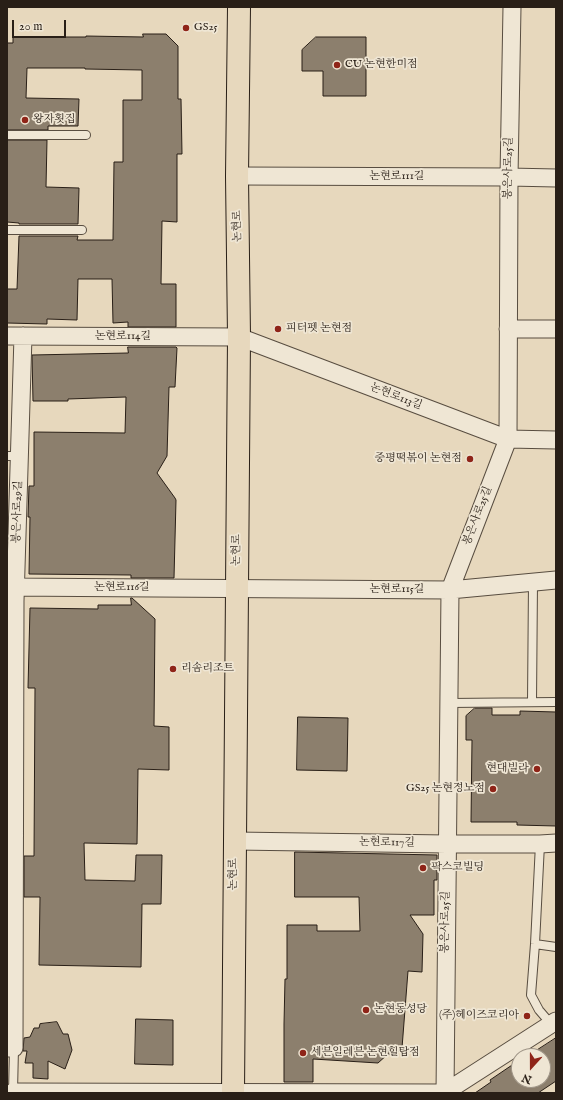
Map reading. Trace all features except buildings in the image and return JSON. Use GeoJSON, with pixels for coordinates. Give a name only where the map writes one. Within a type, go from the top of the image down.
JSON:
{"type":"FeatureCollection","features":[{"type":"Feature","properties":{"kind":"main road","name":"논현로"},"geometry":{"type":"LineString","coordinates":[[233,1093],[239,338],[237,176],[239,7]]}},
{"type":"Feature","properties":{"kind":"street","name":"봉은사로25길"},"geometry":{"type":"LineString","coordinates":[[444,1093],[450,590],[508,439],[509,177],[512,7]]}},
{"type":"Feature","properties":{"kind":"street","name":"논현로111길"},"geometry":{"type":"LineString","coordinates":[[237,176],[556,178]]}},
{"type":"Feature","properties":{"kind":"street"},"geometry":{"type":"LineString","coordinates":[[508,329],[556,329]]}},
{"type":"Feature","properties":{"kind":"street","name":"논현로114길"},"geometry":{"type":"LineString","coordinates":[[15,336],[239,338]]}},
{"type":"Feature","properties":{"kind":"street","name":"봉은사로29길"},"geometry":{"type":"LineString","coordinates":[[10,1048],[11,588],[15,336]]}},
{"type":"Feature","properties":{"kind":"street","name":"논현로113길"},"geometry":{"type":"LineString","coordinates":[[239,338],[508,439],[556,440]]}},
{"type":"Feature","properties":{"kind":"street","name":"논현로115길"},"geometry":{"type":"LineString","coordinates":[[237,589],[450,590],[556,580]]}},
{"type":"Feature","properties":{"kind":"street","name":"논현로116길"},"geometry":{"type":"LineString","coordinates":[[11,588],[237,589]]}},
{"type":"Feature","properties":{"kind":"street","name":"논현로117길"},"geometry":{"type":"LineString","coordinates":[[235,841],[447,844],[548,843]]}},
{"type":"Feature","properties":{"kind":"street"},"geometry":{"type":"LineString","coordinates":[[13,1092],[444,1093],[554,1022]]}},
{"type":"Feature","properties":{"kind":"lane"},"geometry":{"type":"LineString","coordinates":[[7,135],[86,135]]}},
{"type":"Feature","properties":{"kind":"lane"},"geometry":{"type":"LineString","coordinates":[[7,230],[82,230]]}},
{"type":"Feature","properties":{"kind":"lane"},"geometry":{"type":"LineString","coordinates":[[532,702],[533,582]]}},
{"type":"Feature","properties":{"kind":"lane"},"geometry":{"type":"LineString","coordinates":[[449,703],[556,702]]}},
{"type":"Feature","properties":{"kind":"lane","name":"논현로117길"},"geometry":{"type":"LineString","coordinates":[[548,843],[535,944],[531,995],[539,1010],[554,1022]]}},
{"type":"Feature","properties":{"kind":"lane"},"geometry":{"type":"LineString","coordinates":[[535,944],[556,947]]}},
{"type":"Feature","properties":{"kind":"lane"},"geometry":{"type":"LineString","coordinates":[[10,1048],[13,1092]]}},
{"type":"Feature","properties":{"kind":"place","name":"GS25"},"geometry":{"type":"Point","coordinates":[186,28]}},
{"type":"Feature","properties":{"kind":"place","name":"CU 논현한미점"},"geometry":{"type":"Point","coordinates":[337,65]}},
{"type":"Feature","properties":{"kind":"place","name":"왕자횟집"},"geometry":{"type":"Point","coordinates":[25,120]}},
{"type":"Feature","properties":{"kind":"place","name":"피터펫 논현점"},"geometry":{"type":"Point","coordinates":[278,329]}},
{"type":"Feature","properties":{"kind":"place","name":"중평떡볶이 논현점"},"geometry":{"type":"Point","coordinates":[470,459]}},
{"type":"Feature","properties":{"kind":"place","name":"리솜리조트"},"geometry":{"type":"Point","coordinates":[173,669]}},
{"type":"Feature","properties":{"kind":"place","name":"현대빌라"},"geometry":{"type":"Point","coordinates":[537,769]}},
{"type":"Feature","properties":{"kind":"place","name":"GS25 논현정노점"},"geometry":{"type":"Point","coordinates":[493,789]}},
{"type":"Feature","properties":{"kind":"place","name":"팍스코빌딩"},"geometry":{"type":"Point","coordinates":[423,868]}},
{"type":"Feature","properties":{"kind":"place","name":"논현동성당"},"geometry":{"type":"Point","coordinates":[366,1010]}},
{"type":"Feature","properties":{"kind":"place","name":"(주)헤이즈코리아"},"geometry":{"type":"Point","coordinates":[527,1016]}},
{"type":"Feature","properties":{"kind":"place","name":"세븐일레븐 논현힐탑점"},"geometry":{"type":"Point","coordinates":[303,1053]}}]}
